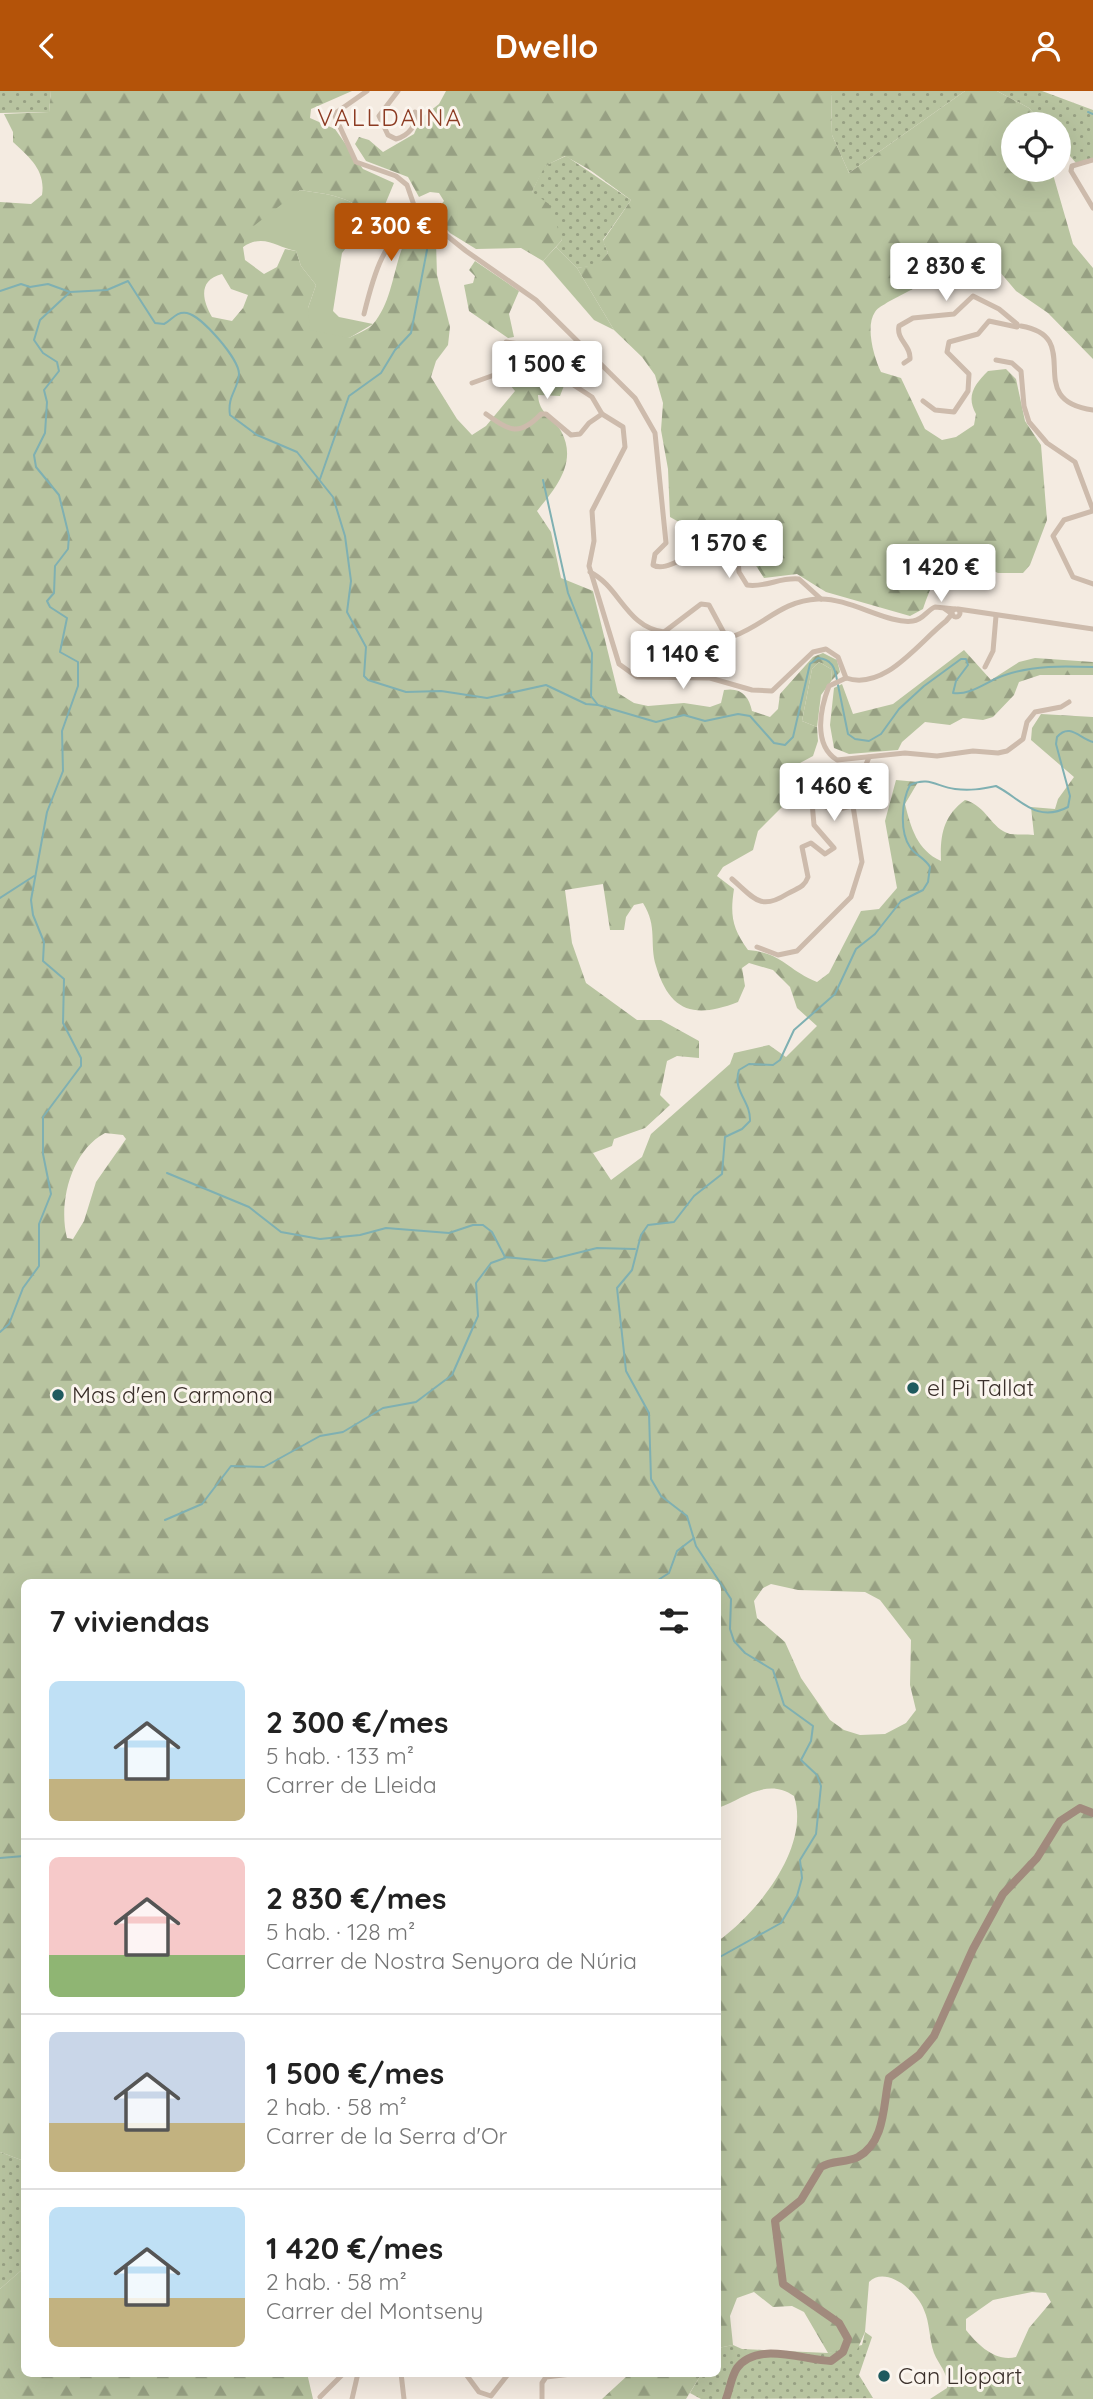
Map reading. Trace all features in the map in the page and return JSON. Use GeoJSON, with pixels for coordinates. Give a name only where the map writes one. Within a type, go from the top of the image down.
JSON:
{"type":"FeatureCollection","features":[{"type":"Feature","properties":{"kind":"street"},"geometry":{"type":"LineString","coordinates":[[367,91],[336,111],[334,119],[352,148],[356,162],[396,176],[407,185],[416,211],[466,251],[536,300],[635,398],[655,433],[663,496],[666,543],[655,554],[653,565],[664,567],[695,553],[726,553],[738,560],[739,572],[747,585],[757,587],[781,579],[799,579],[821,599]]}},
{"type":"Feature","properties":{"kind":"street"},"geometry":{"type":"LineString","coordinates":[[398,91],[379,116],[388,135],[396,139],[407,134],[414,124],[415,112]]}},
{"type":"Feature","properties":{"kind":"street"},"geometry":{"type":"LineString","coordinates":[[1093,160],[1072,166],[1071,171],[1093,208]]}},
{"type":"Feature","properties":{"kind":"street"},"geometry":{"type":"LineString","coordinates":[[364,314],[379,259],[390,240],[416,211]]}},
{"type":"Feature","properties":{"kind":"street"},"geometry":{"type":"LineString","coordinates":[[904,363],[910,359],[911,354],[900,337],[899,326],[913,318],[954,314],[973,296],[999,309],[1018,326]]}},
{"type":"Feature","properties":{"kind":"street"},"geometry":{"type":"LineString","coordinates":[[923,401],[935,409],[954,412],[968,391],[969,374],[947,352],[949,342],[978,334],[989,321],[1036,331],[1056,357],[1055,383],[1063,401],[1093,410]]}},
{"type":"Feature","properties":{"kind":"street"},"geometry":{"type":"LineString","coordinates":[[472,383],[497,374],[499,353],[506,342],[523,342],[532,346],[558,375],[592,397],[602,414],[623,427],[626,441],[592,511],[594,541],[590,572],[613,654],[619,664],[632,675],[651,679],[710,678],[752,690],[772,691],[813,652],[825,649],[833,651],[838,657],[846,678]]}},
{"type":"Feature","properties":{"kind":"street"},"geometry":{"type":"LineString","coordinates":[[996,360],[1012,363],[1021,371],[1025,414],[1029,422],[1046,443],[1074,462],[1093,511],[1064,520],[1053,536],[1073,577],[1093,584]]}},
{"type":"Feature","properties":{"kind":"street"},"geometry":{"type":"LineString","coordinates":[[486,414],[509,429],[516,429],[529,426],[541,414],[546,414],[571,435],[580,434],[602,414]]}},
{"type":"Feature","properties":{"kind":"street"},"geometry":{"type":"LineString","coordinates":[[590,572],[603,581],[633,617],[664,632],[701,604],[709,605],[724,633],[734,636],[764,621],[781,608],[821,599],[905,621],[920,619],[930,609],[944,608],[956,613],[1093,629]]}},
{"type":"Feature","properties":{"kind":"street"},"geometry":{"type":"LineString","coordinates":[[956,613],[875,680],[864,683],[846,678],[829,685],[823,712],[821,742],[826,752],[837,760],[905,753],[937,756],[1007,751],[1023,739],[1027,722],[1035,712],[1061,708],[1069,702]]}},
{"type":"Feature","properties":{"kind":"street"},"geometry":{"type":"LineString","coordinates":[[985,667],[993,651],[996,616]]}},
{"type":"Feature","properties":{"kind":"street"},"geometry":{"type":"LineString","coordinates":[[757,947],[778,955],[797,951],[851,897],[863,862],[852,806],[869,758]]}},
{"type":"Feature","properties":{"kind":"street"},"geometry":{"type":"LineString","coordinates":[[732,879],[751,895],[766,903],[774,903],[801,887],[808,877],[802,846],[811,843],[825,854],[834,848],[814,825],[812,802],[834,810],[852,806]]}},
{"type":"Feature","properties":{"kind":"street"},"geometry":{"type":"LineString","coordinates":[[726,2399],[738,2367],[754,2356],[790,2355],[831,2361],[843,2352],[848,2339],[839,2323],[783,2284],[775,2221],[802,2200],[821,2167],[857,2158],[873,2142],[882,2121],[889,2078],[919,2055],[934,2036],[973,1949],[1003,1894],[1037,1858],[1063,1817],[1080,1808],[1093,1813]]}},
{"type":"Feature","properties":{"kind":"street"},"geometry":{"type":"LineString","coordinates":[[320,2397],[340,2377]]}},
{"type":"Feature","properties":{"kind":"street"},"geometry":{"type":"LineString","coordinates":[[352,2399],[357,2377]]}},
{"type":"Feature","properties":{"kind":"street"},"geometry":{"type":"LineString","coordinates":[[401,2377],[404,2399]]}},
{"type":"Feature","properties":{"kind":"street"},"geometry":{"type":"LineString","coordinates":[[468,2377],[480,2392],[491,2396],[506,2377]]}},
{"type":"Feature","properties":{"kind":"street"},"geometry":{"type":"LineString","coordinates":[[542,2399],[542,2383],[546,2377]]}},
{"type":"Feature","properties":{"kind":"green space"},"geometry":{"type":"Polygon","coordinates":[[[0,91],[51,91],[49,112],[0,113],[0,91]]]}},
{"type":"Feature","properties":{"kind":"green space"},"geometry":{"type":"Polygon","coordinates":[[[51,91],[352,91],[311,109],[310,118],[335,129],[363,169],[394,183],[384,207],[369,219],[357,205],[348,201],[300,190],[243,247],[245,260],[264,274],[277,267],[285,249],[296,251],[301,266],[316,285],[308,308],[349,338],[371,326],[380,314],[408,235],[425,228],[436,242],[437,275],[450,327],[448,345],[436,361],[431,377],[457,419],[472,435],[486,426],[515,391],[505,379],[505,354],[529,353],[565,383],[560,396],[538,395],[543,411],[561,431],[567,453],[566,464],[557,484],[537,511],[551,532],[561,578],[593,591],[618,693],[634,703],[648,706],[684,703],[710,707],[721,703],[724,690],[735,690],[746,697],[752,711],[770,717],[778,709],[780,694],[813,657],[823,653],[837,660],[840,672],[832,680],[831,669],[819,662],[812,669],[802,721],[817,727],[818,741],[813,756],[800,763],[786,803],[758,831],[753,850],[723,867],[717,876],[734,889],[734,921],[738,935],[748,950],[777,958],[817,982],[829,973],[861,911],[879,909],[897,888],[885,821],[896,780],[918,782],[905,804],[916,837],[926,851],[941,861],[944,827],[952,813],[965,800],[979,807],[1004,831],[1010,834],[1034,835],[1031,807],[1055,809],[1058,799],[1074,777],[1031,740],[1032,728],[1041,714],[1093,717],[1093,2399],[930,2399],[947,2388],[947,2383],[934,2353],[926,2315],[921,2303],[908,2289],[901,2283],[884,2277],[869,2282],[865,2332],[857,2350],[828,2353],[804,2312],[792,2306],[773,2307],[754,2292],[737,2298],[730,2316],[733,2345],[721,2347],[721,1939],[748,1914],[777,1878],[795,1837],[797,1816],[794,1796],[774,1789],[755,1791],[721,1807],[721,1579],[21,1579],[21,2160],[0,2152],[0,202],[31,204],[42,195],[43,186],[35,165],[13,142],[13,132],[4,114],[49,112],[51,91]],[[222,274],[209,281],[204,298],[212,317],[232,321],[243,308],[248,295],[231,289],[222,274]],[[603,884],[565,890],[572,943],[586,983],[637,1020],[661,1020],[699,1041],[699,1058],[677,1056],[667,1061],[660,1095],[670,1105],[645,1128],[614,1139],[612,1146],[593,1153],[611,1180],[642,1157],[651,1134],[730,1064],[734,1053],[769,1045],[786,1057],[817,1026],[797,1008],[790,987],[773,970],[749,963],[742,968],[745,986],[738,1002],[709,1010],[696,1010],[676,1002],[656,966],[652,927],[643,903],[634,905],[626,917],[624,930],[610,930],[603,884]],[[105,1133],[83,1152],[70,1179],[64,1209],[67,1238],[73,1239],[84,1221],[96,1182],[126,1139],[123,1135],[105,1133]],[[771,1584],[763,1588],[754,1601],[757,1618],[785,1642],[801,1678],[830,1720],[844,1730],[860,1735],[885,1734],[906,1723],[916,1710],[910,1685],[911,1640],[880,1600],[865,1592],[798,1590],[771,1584]],[[1032,2292],[993,2300],[966,2319],[966,2330],[994,2355],[1016,2357],[1029,2328],[1051,2302],[1046,2293],[1032,2292]]]}},
{"type":"Feature","properties":{"kind":"green space"},"geometry":{"type":"Polygon","coordinates":[[[446,91],[831,91],[832,135],[849,173],[965,91],[997,91],[1029,108],[1032,112],[1001,112],[1001,182],[1055,182],[1073,244],[1093,268],[1093,359],[1048,313],[1016,291],[983,252],[879,307],[872,318],[871,333],[873,351],[881,372],[901,378],[925,429],[942,440],[956,437],[974,425],[976,414],[972,402],[973,391],[988,371],[1006,369],[1016,379],[1025,421],[1041,445],[1047,520],[1030,565],[1023,573],[998,573],[963,557],[941,571],[923,609],[910,616],[826,592],[797,574],[764,578],[751,558],[744,554],[701,545],[695,531],[670,517],[668,469],[661,430],[663,403],[655,375],[642,357],[614,330],[577,268],[599,264],[608,253],[603,241],[631,200],[590,170],[565,156],[545,166],[532,192],[549,204],[562,240],[543,261],[521,248],[476,249],[450,233],[438,220],[436,211],[444,201],[439,193],[430,192],[419,197],[408,177],[366,161],[355,144],[359,137],[369,140],[383,152],[414,134],[421,118],[439,104],[446,91]]]}},
{"type":"Feature","properties":{"kind":"green space"},"geometry":{"type":"Polygon","coordinates":[[[831,91],[965,91],[849,173],[832,135],[831,91]]]}},
{"type":"Feature","properties":{"kind":"green space"},"geometry":{"type":"Polygon","coordinates":[[[997,91],[1042,91],[1093,110],[1093,158],[1076,163],[1071,157],[1071,112],[1032,112],[997,91]]]}},
{"type":"Feature","properties":{"kind":"green space"},"geometry":{"type":"Polygon","coordinates":[[[566,156],[631,200],[603,240],[608,253],[599,265],[577,268],[556,247],[562,240],[532,192],[544,166],[566,156]]]}},
{"type":"Feature","properties":{"kind":"green space"},"geometry":{"type":"Polygon","coordinates":[[[300,190],[348,201],[364,211],[369,219],[342,253],[333,311],[339,317],[373,324],[349,338],[310,330],[308,308],[316,285],[301,266],[296,251],[264,241],[243,247],[246,232],[300,190]]]}},
{"type":"Feature","properties":{"kind":"green space"},"geometry":{"type":"Polygon","coordinates":[[[556,247],[577,268],[614,330],[594,320],[543,261],[556,247]]]}},
{"type":"Feature","properties":{"kind":"green space"},"geometry":{"type":"Polygon","coordinates":[[[475,261],[519,291],[509,314],[514,337],[508,338],[469,311],[464,285],[473,283],[475,276],[469,270],[475,261]]]}},
{"type":"Feature","properties":{"kind":"green space"},"geometry":{"type":"Polygon","coordinates":[[[964,650],[991,680],[1019,662],[1035,658],[1093,662],[1093,675],[1040,675],[1019,682],[1014,695],[993,717],[983,720],[963,718],[950,725],[925,722],[902,742],[898,750],[849,754],[834,748],[830,725],[834,688],[842,684],[853,714],[893,704],[964,650]]]}},
{"type":"Feature","properties":{"kind":"green space"},"geometry":{"type":"Polygon","coordinates":[[[819,662],[831,669],[832,680],[821,695],[817,727],[802,721],[812,669],[819,662]]]}},
{"type":"Feature","properties":{"kind":"green space"},"geometry":{"type":"Polygon","coordinates":[[[0,2152],[21,2160],[21,2271],[0,2289],[0,2152]]]}},
{"type":"Feature","properties":{"kind":"green space"},"geometry":{"type":"Polygon","coordinates":[[[21,2271],[21,2377],[308,2377],[313,2399],[0,2399],[0,2289],[21,2271]]]}},
{"type":"Feature","properties":{"kind":"green space"},"geometry":{"type":"Polygon","coordinates":[[[865,2332],[872,2337],[859,2375],[873,2398],[701,2399],[690,2393],[700,2377],[721,2377],[721,2347],[733,2345],[742,2349],[828,2353],[862,2345],[865,2332]]]}},
{"type":"Feature","properties":{"kind":"green space"},"geometry":{"type":"Polygon","coordinates":[[[626,2377],[700,2377],[686,2399],[602,2399],[626,2377]]]}},
{"type":"Feature","properties":{"kind":"waterway"},"geometry":{"type":"LineString","coordinates":[[1088,112],[1093,114]]}},
{"type":"Feature","properties":{"kind":"waterway"},"geometry":{"type":"LineString","coordinates":[[320,479],[349,396],[381,373],[395,350],[411,333],[427,250]]}},
{"type":"Feature","properties":{"kind":"waterway"},"geometry":{"type":"LineString","coordinates":[[0,291],[21,284],[30,287],[48,284],[70,292],[107,290],[128,281],[155,323],[164,324],[177,315],[187,313],[210,330],[227,349],[239,374],[230,403],[230,415],[257,435],[297,452],[333,497],[345,536],[351,581],[347,612],[366,647],[364,676],[368,680],[406,692],[441,691],[487,698],[546,685],[586,704],[598,705]]}},
{"type":"Feature","properties":{"kind":"waterway"},"geometry":{"type":"LineString","coordinates":[[0,1332],[9,1324],[23,1288],[39,1266],[39,1224],[51,1194],[43,1154],[43,1117],[81,1066],[81,1058],[63,1023],[64,979],[43,961],[44,942],[33,915],[31,900],[47,812],[63,771],[62,731],[78,686],[78,662],[60,652],[67,618],[50,607],[47,601],[54,593],[55,566],[68,549],[69,536],[59,495],[36,467],[34,455],[45,433],[47,402],[44,390],[59,371],[57,362],[43,353],[34,340],[40,320],[70,292]]}},
{"type":"Feature","properties":{"kind":"waterway"},"geometry":{"type":"LineString","coordinates":[[543,480],[568,593],[592,653],[591,696],[598,705],[656,722],[684,715],[705,721],[738,714],[750,716],[774,743],[785,745],[793,737],[810,664],[818,658],[827,660],[834,668],[837,680]]}},
{"type":"Feature","properties":{"kind":"waterway"},"geometry":{"type":"LineString","coordinates":[[838,685],[848,734],[855,739],[869,741],[881,734],[899,709],[924,686],[961,659],[966,659],[968,665],[956,681],[953,693],[966,692],[999,677],[1027,669],[1093,667]]}},
{"type":"Feature","properties":{"kind":"waterway"},"geometry":{"type":"LineString","coordinates":[[718,1579],[696,1546],[687,1516],[661,1496],[651,1479],[649,1413],[626,1371],[617,1288],[632,1270],[641,1235],[648,1225],[674,1222],[694,1196],[722,1174],[725,1137],[742,1129],[750,1121],[750,1114],[738,1084],[739,1070],[749,1064],[773,1065],[780,1060],[794,1030],[835,994],[856,949],[875,934],[901,901],[923,890],[928,882],[930,867],[912,850],[904,833],[904,807],[910,785],[928,782],[966,790],[996,786],[1037,811],[1057,811],[1068,807],[1070,796],[1056,744],[1057,737],[1071,731],[1093,742]]}},
{"type":"Feature","properties":{"kind":"waterway"},"geometry":{"type":"LineString","coordinates":[[0,898],[34,876]]}},
{"type":"Feature","properties":{"kind":"waterway"},"geometry":{"type":"LineString","coordinates":[[167,1173],[249,1207],[281,1232],[320,1239],[360,1235],[386,1228],[449,1233],[473,1225],[483,1225],[492,1232],[505,1257],[545,1261],[597,1248],[635,1249]]}},
{"type":"Feature","properties":{"kind":"waterway"},"geometry":{"type":"LineString","coordinates":[[165,1520],[202,1504],[231,1466],[264,1467],[320,1436],[343,1432],[383,1408],[416,1402],[452,1375],[478,1316],[476,1283],[491,1263],[505,1258]]}},
{"type":"Feature","properties":{"kind":"waterway"},"geometry":{"type":"LineString","coordinates":[[660,1579],[669,1573],[677,1551],[694,1538]]}},
{"type":"Feature","properties":{"kind":"waterway"},"geometry":{"type":"LineString","coordinates":[[721,1584],[731,1599],[730,1629],[734,1641],[745,1653],[773,1670],[784,1705],[813,1726],[811,1741],[801,1760],[817,1775],[821,1786],[816,1834],[800,1860],[802,1878],[797,1896],[781,1923],[721,1956]]}},
{"type":"Feature","properties":{"kind":"waterway"},"geometry":{"type":"LineString","coordinates":[[0,1858],[21,1856]]}},
{"type":"Feature","properties":{"kind":"place","name":"el Pi Tallat"},"geometry":{"type":"Point","coordinates":[913,1388]}},
{"type":"Feature","properties":{"kind":"place","name":"Mas d'en Carmona"},"geometry":{"type":"Point","coordinates":[58,1395]}},
{"type":"Feature","properties":{"kind":"place","name":"Can Llopart"},"geometry":{"type":"Point","coordinates":[884,2376]}},
{"type":"Feature","properties":{"kind":"district","name":"VALLDAINA"},"geometry":{"type":"Point","coordinates":[390,118]}}]}
